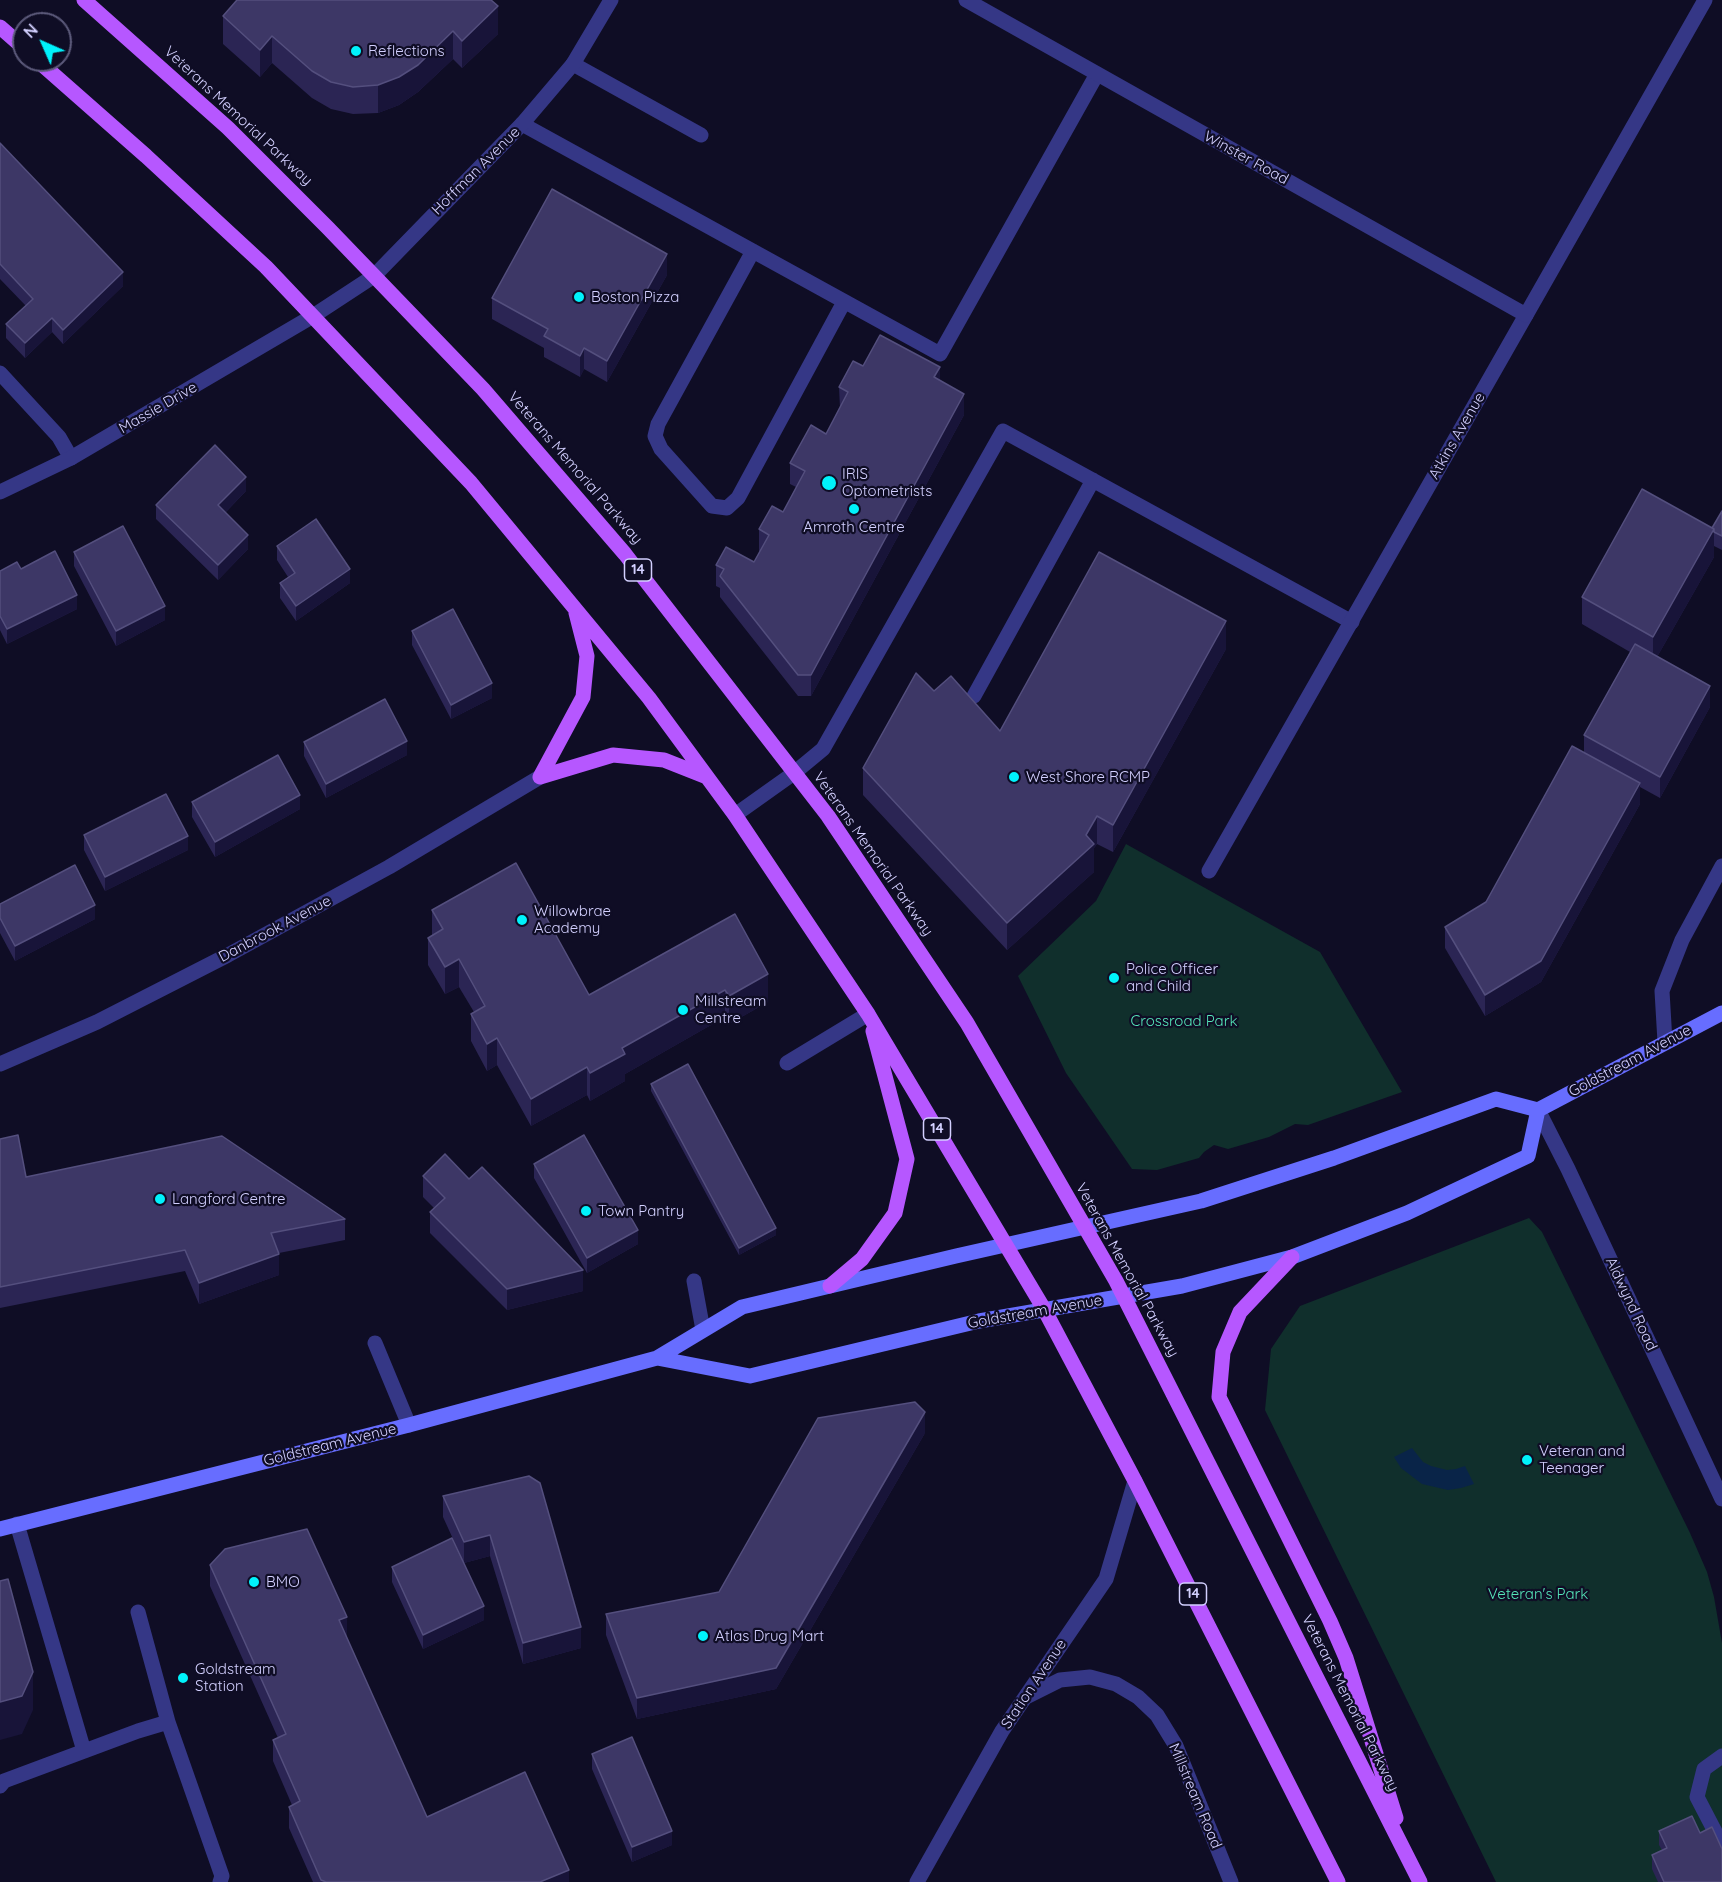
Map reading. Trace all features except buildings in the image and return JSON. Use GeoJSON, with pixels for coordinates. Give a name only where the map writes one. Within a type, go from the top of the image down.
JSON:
{"type":"FeatureCollection","features":[{"type":"Feature","properties":{"kind":"main road","name":"Veterans Memorial Parkway"},"geometry":{"type":"LineString","coordinates":[[84,0],[228,128],[320,219],[483,389],[625,554],[828,816],[967,1023],[1124,1296],[1420,1882]]}},
{"type":"Feature","properties":{"kind":"main road"},"geometry":{"type":"LineString","coordinates":[[0,27],[12,38]]}},
{"type":"Feature","properties":{"kind":"main road","name":"14"},"geometry":{"type":"LineString","coordinates":[[51,72],[266,267],[471,483],[649,698],[735,815],[868,1014],[1044,1309],[1136,1481],[1338,1882]]}},
{"type":"Feature","properties":{"kind":"main road"},"geometry":{"type":"LineString","coordinates":[[540,777],[583,697],[587,656],[574,608]]}},
{"type":"Feature","properties":{"kind":"main road"},"geometry":{"type":"LineString","coordinates":[[540,777],[613,755],[664,760],[707,777]]}},
{"type":"Feature","properties":{"kind":"main road","name":"Goldstream Avenue"},"geometry":{"type":"LineString","coordinates":[[5,1528],[409,1425],[657,1358],[742,1307],[1201,1201],[1334,1158],[1496,1099],[1538,1110],[1722,1013]]}},
{"type":"Feature","properties":{"kind":"main road"},"geometry":{"type":"LineString","coordinates":[[830,1286],[862,1259],[895,1213],[907,1159],[868,1014]]}},
{"type":"Feature","properties":{"kind":"main road","name":"Goldstream Avenue"},"geometry":{"type":"LineString","coordinates":[[657,1358],[750,1376],[979,1320],[1182,1286],[1292,1257],[1407,1214],[1528,1156],[1538,1110]]}},
{"type":"Feature","properties":{"kind":"main road"},"geometry":{"type":"LineString","coordinates":[[1292,1257],[1240,1312],[1224,1352],[1219,1397],[1330,1621],[1346,1658],[1408,1858]]}},
{"type":"Feature","properties":{"kind":"street","name":"Hoffman Avenue"},"geometry":{"type":"LineString","coordinates":[[313,316],[374,276],[522,123],[573,64],[611,0]]}},
{"type":"Feature","properties":{"kind":"street","name":"Winster Road"},"geometry":{"type":"LineString","coordinates":[[966,0],[1526,315]]}},
{"type":"Feature","properties":{"kind":"street","name":"Atkins Avenue"},"geometry":{"type":"LineString","coordinates":[[1209,872],[1705,0]]}},
{"type":"Feature","properties":{"kind":"street"},"geometry":{"type":"LineString","coordinates":[[573,64],[701,135]]}},
{"type":"Feature","properties":{"kind":"street"},"geometry":{"type":"LineString","coordinates":[[522,123],[940,354],[1097,74]]}},
{"type":"Feature","properties":{"kind":"street"},"geometry":{"type":"LineString","coordinates":[[753,251],[658,424],[655,436],[661,448],[712,506],[727,508],[738,498],[844,302]]}},
{"type":"Feature","properties":{"kind":"street","name":"Massie Drive"},"geometry":{"type":"LineString","coordinates":[[0,492],[71,458],[313,316]]}},
{"type":"Feature","properties":{"kind":"street"},"geometry":{"type":"LineString","coordinates":[[0,373],[59,437],[71,458]]}},
{"type":"Feature","properties":{"kind":"street"},"geometry":{"type":"LineString","coordinates":[[735,815],[824,749],[1003,431],[1352,622]]}},
{"type":"Feature","properties":{"kind":"street"},"geometry":{"type":"LineString","coordinates":[[974,696],[1093,480]]}},
{"type":"Feature","properties":{"kind":"street","name":"Danbrook Avenue"},"geometry":{"type":"LineString","coordinates":[[0,1064],[97,1022],[218,960],[389,867],[540,777]]}},
{"type":"Feature","properties":{"kind":"street"},"geometry":{"type":"LineString","coordinates":[[1665,1042],[1662,992],[1682,940],[1722,866]]}},
{"type":"Feature","properties":{"kind":"street"},"geometry":{"type":"LineString","coordinates":[[787,1063],[868,1014]]}},
{"type":"Feature","properties":{"kind":"street","name":"Aldwynd Road"},"geometry":{"type":"LineString","coordinates":[[1538,1110],[1568,1169],[1722,1499]]}},
{"type":"Feature","properties":{"kind":"street"},"geometry":{"type":"LineString","coordinates":[[694,1281],[703,1330]]}},
{"type":"Feature","properties":{"kind":"street"},"geometry":{"type":"LineString","coordinates":[[375,1343],[409,1425]]}},
{"type":"Feature","properties":{"kind":"street","name":"Station Avenue"},"geometry":{"type":"LineString","coordinates":[[917,1882],[1002,1731],[1106,1579],[1136,1481]]}},
{"type":"Feature","properties":{"kind":"street"},"geometry":{"type":"LineString","coordinates":[[5,1528],[84,1751]]}},
{"type":"Feature","properties":{"kind":"street"},"geometry":{"type":"LineString","coordinates":[[138,1612],[168,1722],[222,1876],[220,1882]]}},
{"type":"Feature","properties":{"kind":"street","name":"Millstream Road"},"geometry":{"type":"LineString","coordinates":[[1024,1697],[1060,1680],[1090,1677],[1116,1684],[1138,1697],[1156,1715],[1176,1746],[1231,1882]]}},
{"type":"Feature","properties":{"kind":"street"},"geometry":{"type":"LineString","coordinates":[[0,1786],[4,1780],[168,1722]]}},
{"type":"Feature","properties":{"kind":"street"},"geometry":{"type":"LineString","coordinates":[[1722,1756],[1704,1769],[1697,1797],[1722,1845]]}},
{"type":"Feature","properties":{"kind":"green space","name":"Crossroad Park"},"geometry":{"type":"Polygon","coordinates":[[[1126,844],[1320,952],[1402,1092],[1308,1125],[1295,1124],[1269,1137],[1228,1149],[1214,1145],[1199,1158],[1157,1170],[1132,1169],[1066,1073],[1018,976],[1096,901],[1126,844]]]}},
{"type":"Feature","properties":{"kind":"green space","name":"Veteran's Park"},"geometry":{"type":"Polygon","coordinates":[[[1529,1218],[1542,1232],[1707,1572],[1722,1643],[1722,1882],[1496,1882],[1265,1410],[1271,1349],[1300,1306],[1529,1218]]]}},
{"type":"Feature","properties":{"kind":"water"},"geometry":{"type":"Polygon","coordinates":[[[1412,1448],[1423,1462],[1431,1466],[1447,1470],[1465,1466],[1474,1484],[1448,1490],[1422,1484],[1401,1468],[1394,1457],[1412,1448]]]}},
{"type":"Feature","properties":{"kind":"place","name":"Reflections"},"geometry":{"type":"Point","coordinates":[356,51]}},
{"type":"Feature","properties":{"kind":"place","name":"Boston Pizza"},"geometry":{"type":"Point","coordinates":[579,297]}},
{"type":"Feature","properties":{"kind":"place","name":"IRIS Optometrists"},"geometry":{"type":"Point","coordinates":[829,483]}},
{"type":"Feature","properties":{"kind":"place","name":"Amroth Centre"},"geometry":{"type":"Point","coordinates":[854,509]}},
{"type":"Feature","properties":{"kind":"place","name":"West Shore RCMP"},"geometry":{"type":"Point","coordinates":[1014,777]}},
{"type":"Feature","properties":{"kind":"place","name":"Willowbrae Academy"},"geometry":{"type":"Point","coordinates":[522,920]}},
{"type":"Feature","properties":{"kind":"place","name":"Police Officer and Child"},"geometry":{"type":"Point","coordinates":[1114,978]}},
{"type":"Feature","properties":{"kind":"place","name":"Millstream Centre"},"geometry":{"type":"Point","coordinates":[683,1010]}},
{"type":"Feature","properties":{"kind":"place","name":"Langford Centre"},"geometry":{"type":"Point","coordinates":[160,1199]}},
{"type":"Feature","properties":{"kind":"place","name":"Town Pantry"},"geometry":{"type":"Point","coordinates":[586,1211]}},
{"type":"Feature","properties":{"kind":"place","name":"Veteran and Teenager"},"geometry":{"type":"Point","coordinates":[1527,1460]}},
{"type":"Feature","properties":{"kind":"place","name":"BMO"},"geometry":{"type":"Point","coordinates":[254,1582]}},
{"type":"Feature","properties":{"kind":"place","name":"Atlas Drug Mart"},"geometry":{"type":"Point","coordinates":[703,1636]}},
{"type":"Feature","properties":{"kind":"place","name":"Goldstream Station"},"geometry":{"type":"Point","coordinates":[183,1678]}}]}
